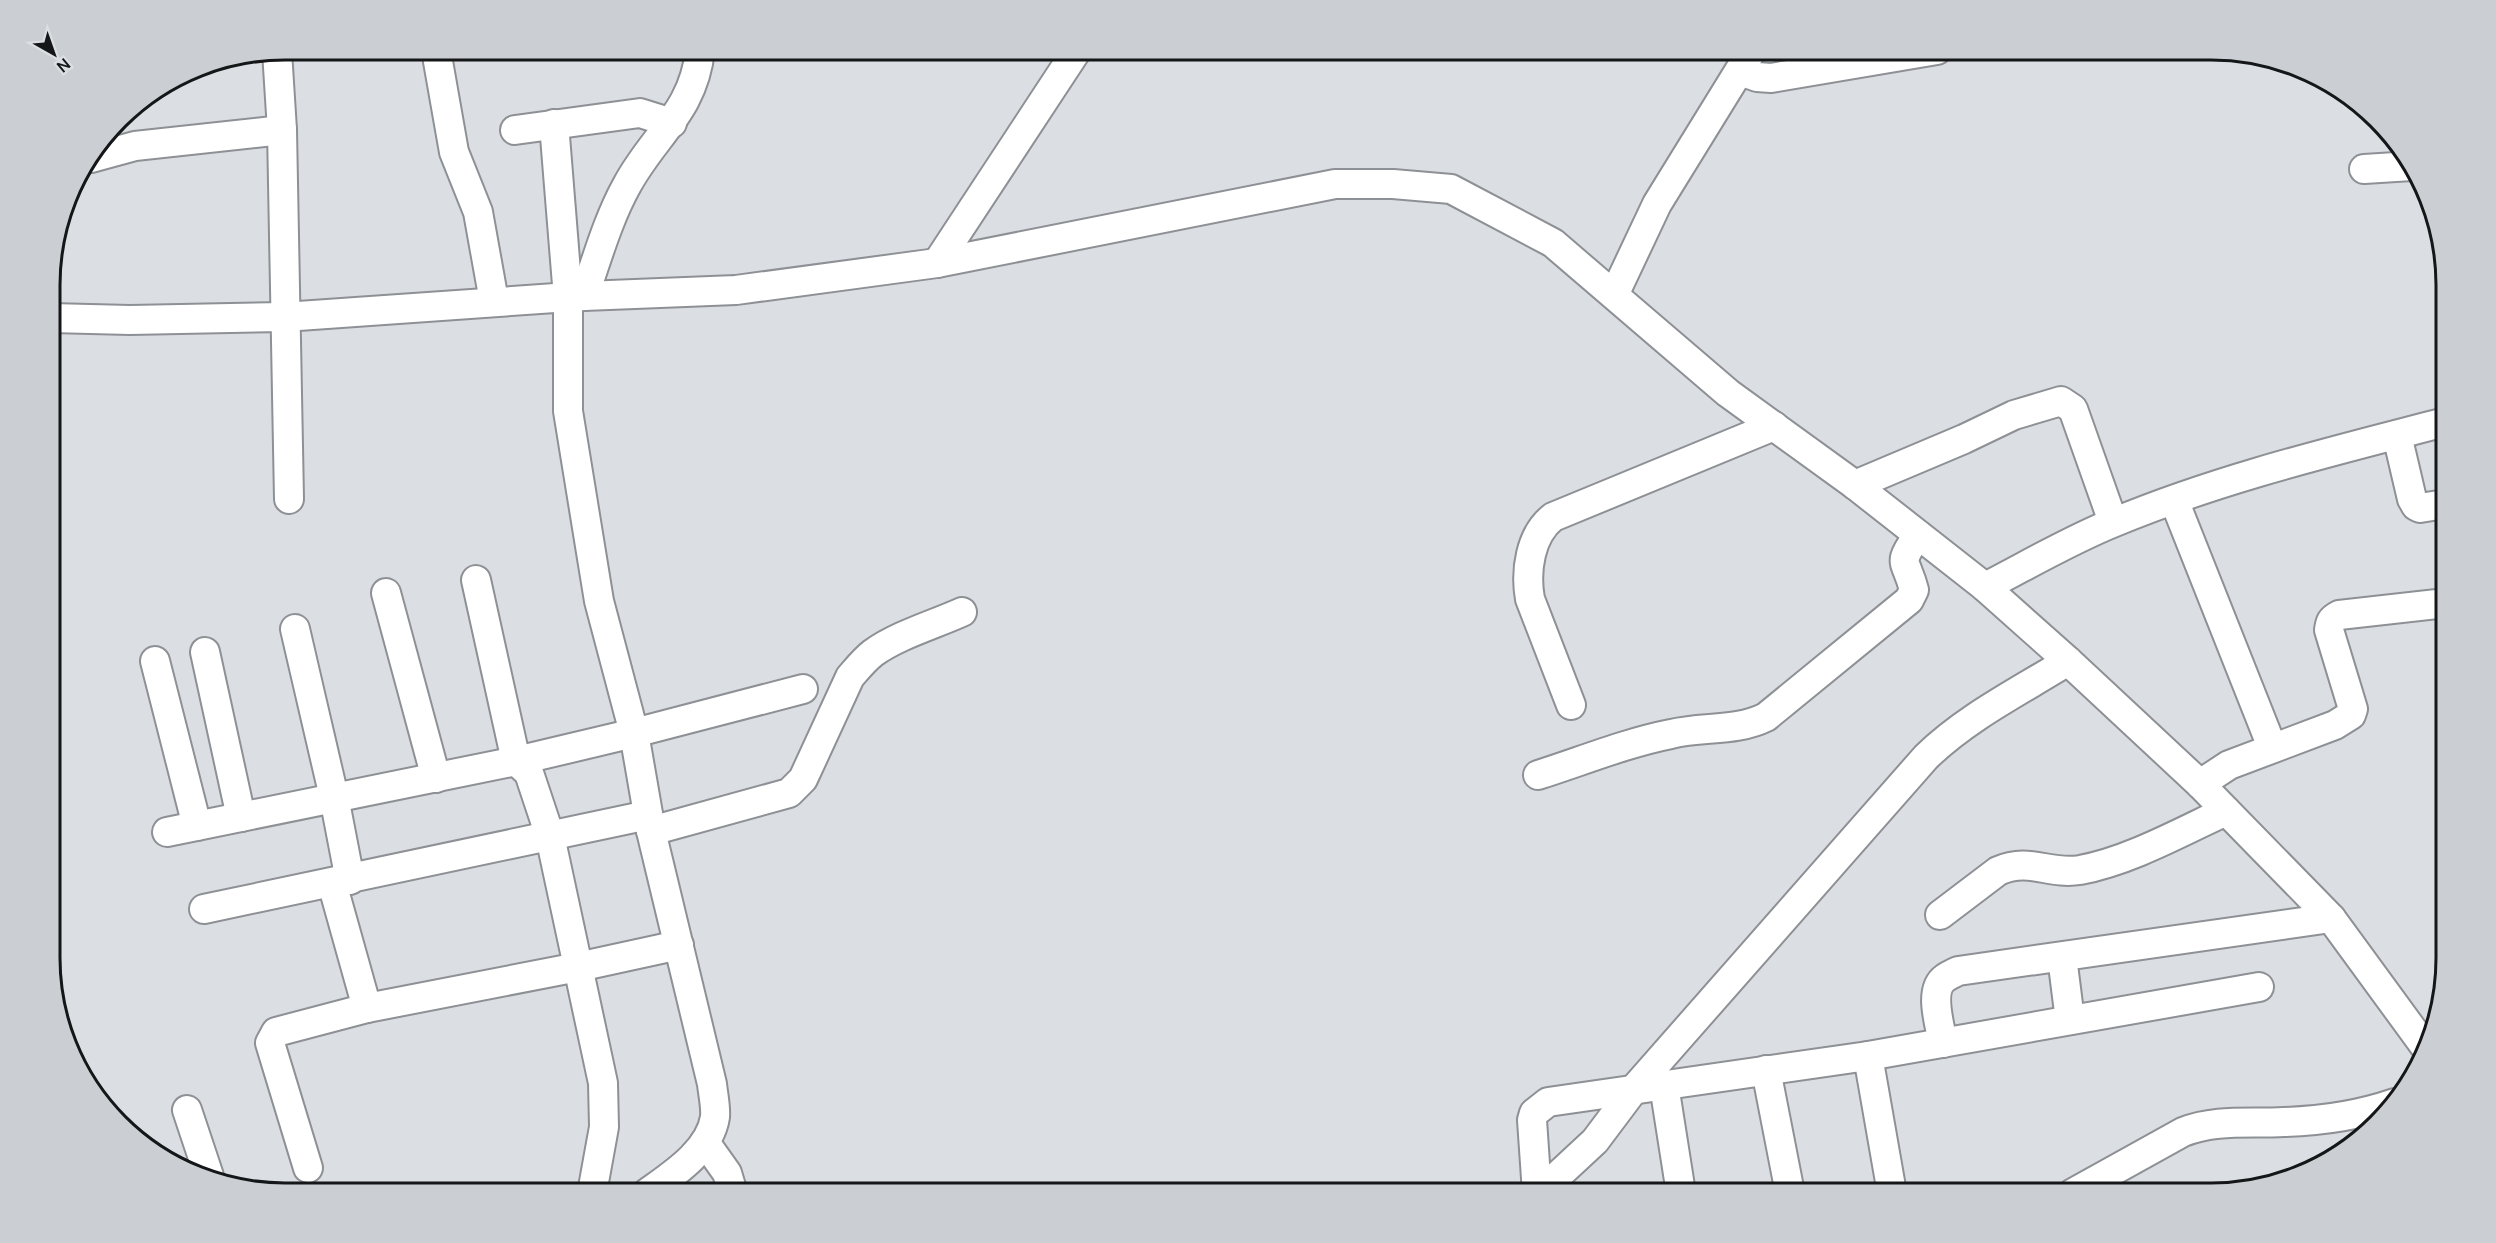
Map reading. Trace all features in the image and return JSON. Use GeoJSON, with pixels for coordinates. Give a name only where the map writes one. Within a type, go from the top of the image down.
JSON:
{"type":"FeatureCollection","features":[{"type":"Feature","properties":{"kind":"street"},"geometry":{"type":"LineString","coordinates":[[278,60],[282,130],[289,499]]}},
{"type":"Feature","properties":{"kind":"street"},"geometry":{"type":"LineString","coordinates":[[437,60],[454,152],[478,212],[494,302]]}},
{"type":"Feature","properties":{"kind":"street"},"geometry":{"type":"LineString","coordinates":[[576,296],[618,201],[639,165],[672,123],[693,85],[698,60]]}},
{"type":"Feature","properties":{"kind":"street"},"geometry":{"type":"LineString","coordinates":[[937,263],[1070,60]]}},
{"type":"Feature","properties":{"kind":"street"},"geometry":{"type":"LineString","coordinates":[[1615,294],[1662,196],[1746,60],[1757,77],[1771,78],[1878,60]]}},
{"type":"Feature","properties":{"kind":"street"},"geometry":{"type":"LineString","coordinates":[[515,130],[640,113],[672,123]]}},
{"type":"Feature","properties":{"kind":"street"},"geometry":{"type":"LineString","coordinates":[[554,124],[576,296],[568,411],[599,602],[634,733],[650,823],[712,1084],[715,1117],[705,1142],[677,1172],[661,1183]]}},
{"type":"Feature","properties":{"kind":"street"},"geometry":{"type":"LineString","coordinates":[[101,155],[135,146],[282,130]]}},
{"type":"Feature","properties":{"kind":"street"},"geometry":{"type":"LineString","coordinates":[[2364,169],[2402,167]]}},
{"type":"Feature","properties":{"kind":"street"},"geometry":{"type":"LineString","coordinates":[[60,318],[130,320],[284,317],[576,296],[736,290],[937,263],[1335,184],[1393,184],[1451,189],[1553,243],[1728,393],[1855,485],[1985,587],[2200,784],[2331,918],[2420,1040]]}},
{"type":"Feature","properties":{"kind":"street"},"geometry":{"type":"LineString","coordinates":[[1855,485],[1964,439],[2014,415],[2061,401],[2073,409],[2113,522]]}},
{"type":"Feature","properties":{"kind":"street"},"geometry":{"type":"LineString","coordinates":[[1985,587],[2113,522],[2174,500],[2272,468],[2436,424]]}},
{"type":"Feature","properties":{"kind":"street"},"geometry":{"type":"LineString","coordinates":[[1571,705],[1530,599],[1528,586],[1537,534],[1543,525],[1553,517],[1774,426]]}},
{"type":"Feature","properties":{"kind":"street"},"geometry":{"type":"LineString","coordinates":[[2397,435],[2412,499],[2416,506],[2421,508],[2436,506]]}},
{"type":"Feature","properties":{"kind":"street"},"geometry":{"type":"LineString","coordinates":[[2174,500],[2272,747]]}},
{"type":"Feature","properties":{"kind":"street"},"geometry":{"type":"LineString","coordinates":[[1539,775],[1668,734],[1691,730],[1734,728],[1753,724],[1766,717],[1908,600],[1914,590],[1903,560],[1918,535]]}},
{"type":"Feature","properties":{"kind":"street"},"geometry":{"type":"LineString","coordinates":[[476,580],[516,761],[529,773],[550,836],[603,1083],[604,1127],[594,1183]]}},
{"type":"Feature","properties":{"kind":"street"},"geometry":{"type":"LineString","coordinates":[[386,593],[436,778]]}},
{"type":"Feature","properties":{"kind":"street"},"geometry":{"type":"LineString","coordinates":[[2200,784],[2229,765],[2335,725],[2351,715],[2353,709],[2329,630],[2330,622],[2334,618],[2339,615],[2436,604]]}},
{"type":"Feature","properties":{"kind":"street"},"geometry":{"type":"LineString","coordinates":[[204,909],[550,836],[650,823],[789,793],[803,779],[850,677],[860,665],[884,646],[962,612]]}},
{"type":"Feature","properties":{"kind":"street"},"geometry":{"type":"LineString","coordinates":[[295,629],[334,797],[341,881],[367,1008]]}},
{"type":"Feature","properties":{"kind":"street"},"geometry":{"type":"LineString","coordinates":[[205,652],[241,817]]}},
{"type":"Feature","properties":{"kind":"street"},"geometry":{"type":"LineString","coordinates":[[154,661],[197,826]]}},
{"type":"Feature","properties":{"kind":"street"},"geometry":{"type":"LineString","coordinates":[[1549,1183],[1595,1140],[1634,1089],[1926,757],[1943,740],[1965,725],[2068,661]]}},
{"type":"Feature","properties":{"kind":"street"},"geometry":{"type":"LineString","coordinates":[[167,832],[516,761],[803,689]]}},
{"type":"Feature","properties":{"kind":"street"},"geometry":{"type":"LineString","coordinates":[[1940,915],[1998,871],[2009,866],[2019,864],[2066,871],[2080,870],[2141,851],[2226,811]]}},
{"type":"Feature","properties":{"kind":"street"},"geometry":{"type":"LineString","coordinates":[[1943,1042],[1937,987],[1944,978],[1958,972],[2331,918]]}},
{"type":"Feature","properties":{"kind":"street"},"geometry":{"type":"LineString","coordinates":[[308,1168],[270,1044],[272,1036],[282,1029],[367,1008],[578,968],[679,945]]}},
{"type":"Feature","properties":{"kind":"street"},"geometry":{"type":"LineString","coordinates":[[2062,957],[2070,1020]]}},
{"type":"Feature","properties":{"kind":"street"},"geometry":{"type":"LineString","coordinates":[[1537,1183],[1532,1120],[1534,1113],[1548,1102],[1868,1056],[2259,987]]}},
{"type":"Feature","properties":{"kind":"street"},"geometry":{"type":"LineString","coordinates":[[1868,1056],[1890,1183]]}},
{"type":"Feature","properties":{"kind":"street"},"geometry":{"type":"LineString","coordinates":[[1766,1070],[1788,1183]]}},
{"type":"Feature","properties":{"kind":"street"},"geometry":{"type":"LineString","coordinates":[[1664,1085],[1679,1183]]}},
{"type":"Feature","properties":{"kind":"street"},"geometry":{"type":"LineString","coordinates":[[2091,1183],[2199,1126],[2221,1122],[2308,1121],[2380,1106]]}},
{"type":"Feature","properties":{"kind":"street"},"geometry":{"type":"LineString","coordinates":[[187,1110],[207,1169]]}},
{"type":"Feature","properties":{"kind":"street"},"geometry":{"type":"LineString","coordinates":[[705,1142],[726,1173],[730,1183]]}}]}
